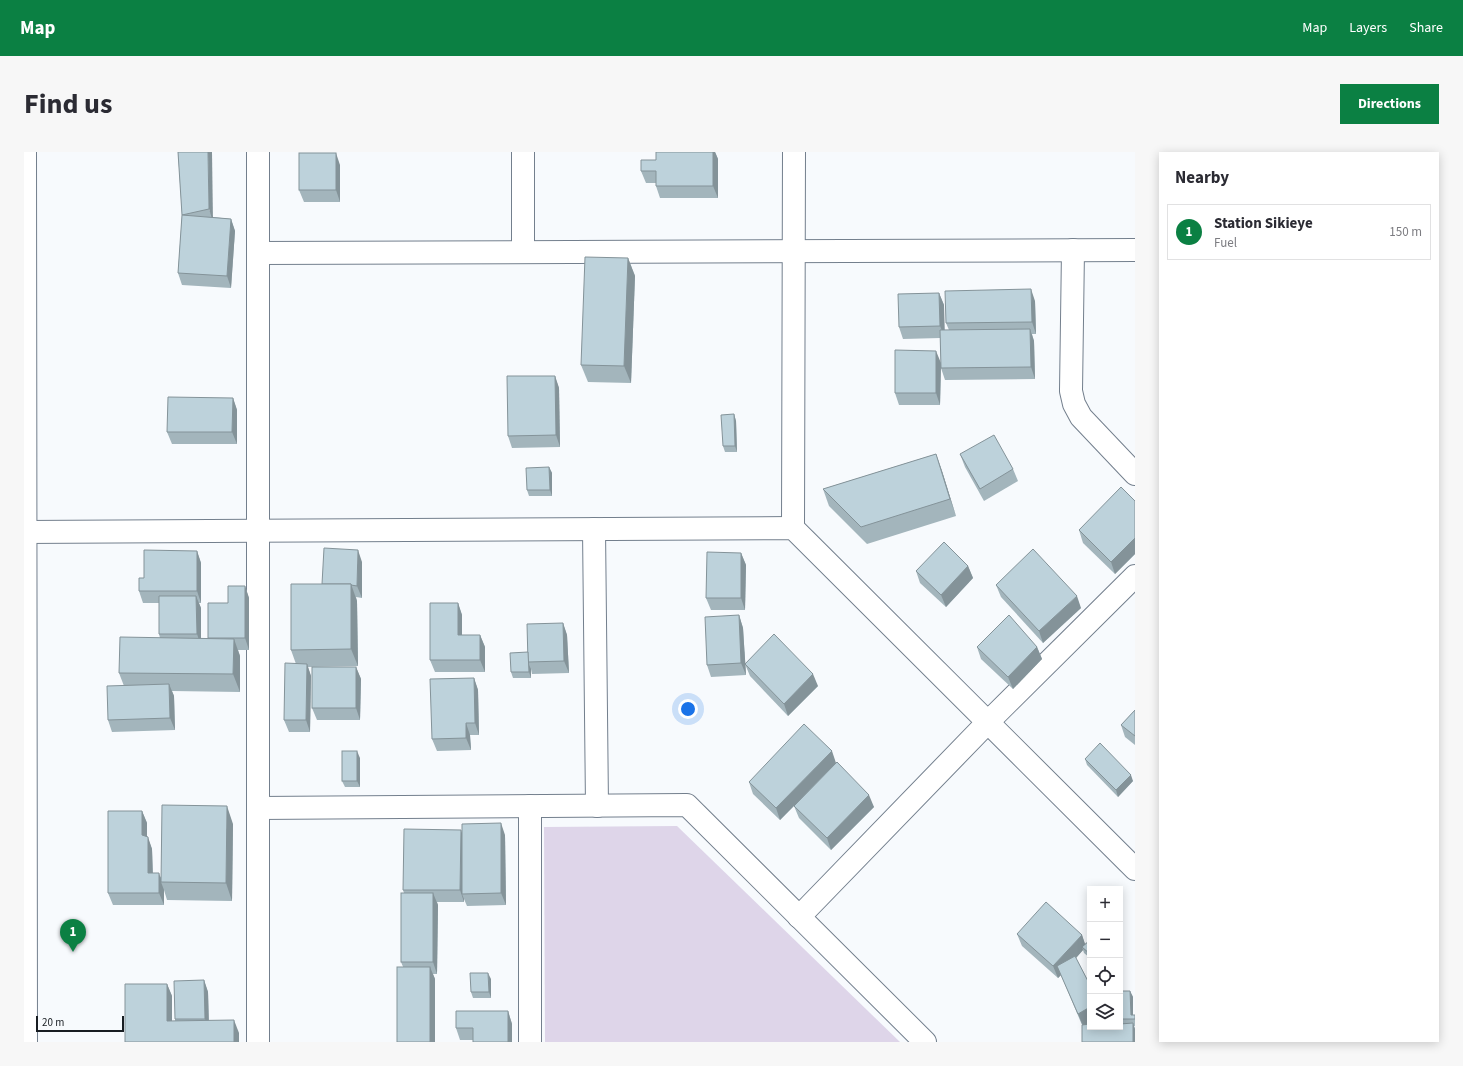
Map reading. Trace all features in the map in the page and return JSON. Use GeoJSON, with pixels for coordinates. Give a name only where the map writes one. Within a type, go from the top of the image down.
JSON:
{"type":"FeatureCollection","features":[{"type":"Feature","properties":{"kind":"street"},"geometry":{"type":"LineString","coordinates":[[25,152],[26,1042]]}},
{"type":"Feature","properties":{"kind":"street"},"geometry":{"type":"LineString","coordinates":[[258,152],[258,1042]]}},
{"type":"Feature","properties":{"kind":"street"},"geometry":{"type":"LineString","coordinates":[[523,152],[523,252]]}},
{"type":"Feature","properties":{"kind":"street"},"geometry":{"type":"LineString","coordinates":[[793,528],[794,152]]}},
{"type":"Feature","properties":{"kind":"street"},"geometry":{"type":"LineString","coordinates":[[1073,250],[1071,391],[1074,404],[1081,417],[1135,474]]}},
{"type":"Feature","properties":{"kind":"street"},"geometry":{"type":"LineString","coordinates":[[258,253],[1135,250]]}},
{"type":"Feature","properties":{"kind":"street"},"geometry":{"type":"LineString","coordinates":[[25,532],[793,528],[1135,869]]}},
{"type":"Feature","properties":{"kind":"street"},"geometry":{"type":"LineString","coordinates":[[594,529],[597,806]]}},
{"type":"Feature","properties":{"kind":"street"},"geometry":{"type":"LineString","coordinates":[[799,917],[988,722],[1135,576]]}},
{"type":"Feature","properties":{"kind":"street"},"geometry":{"type":"LineString","coordinates":[[258,808],[687,805],[924,1042]]}},
{"type":"Feature","properties":{"kind":"street"},"geometry":{"type":"LineString","coordinates":[[530,806],[530,1042]]}},
{"type":"Feature","properties":{"kind":"shaded area"},"geometry":{"type":"Polygon","coordinates":[[[677,826],[900,1042],[545,1042],[544,827],[677,826]]]}},
{"type":"Feature","properties":{"kind":"building"},"geometry":{"type":"Polygon","coordinates":[[[178,152],[208,152],[209,209],[182,215],[178,152]]]}},
{"type":"Feature","properties":{"kind":"building"},"geometry":{"type":"Polygon","coordinates":[[[656,152],[713,152],[713,186],[656,186],[656,171],[641,171],[641,160],[656,160],[656,152]]]}},
{"type":"Feature","properties":{"kind":"building"},"geometry":{"type":"Polygon","coordinates":[[[299,153],[336,153],[336,190],[299,190],[299,153]]]}},
{"type":"Feature","properties":{"kind":"building"},"geometry":{"type":"Polygon","coordinates":[[[182,215],[231,219],[227,276],[178,273],[182,215]]]}},
{"type":"Feature","properties":{"kind":"building"},"geometry":{"type":"Polygon","coordinates":[[[585,257],[628,258],[624,366],[581,365],[585,257]]]}},
{"type":"Feature","properties":{"kind":"building"},"geometry":{"type":"Polygon","coordinates":[[[1031,289],[1032,322],[946,323],[945,291],[1031,289]]]}},
{"type":"Feature","properties":{"kind":"building"},"geometry":{"type":"Polygon","coordinates":[[[939,293],[940,326],[899,327],[898,294],[939,293]]]}},
{"type":"Feature","properties":{"kind":"building"},"geometry":{"type":"Polygon","coordinates":[[[1030,329],[1031,367],[941,368],[940,330],[1030,329]]]}},
{"type":"Feature","properties":{"kind":"building"},"geometry":{"type":"Polygon","coordinates":[[[895,350],[936,351],[936,393],[895,393],[895,350]]]}},
{"type":"Feature","properties":{"kind":"building"},"geometry":{"type":"Polygon","coordinates":[[[507,376],[555,376],[556,435],[508,436],[507,376]]]}},
{"type":"Feature","properties":{"kind":"building"},"geometry":{"type":"Polygon","coordinates":[[[168,397],[233,398],[232,432],[167,432],[168,397]]]}},
{"type":"Feature","properties":{"kind":"building"},"geometry":{"type":"Polygon","coordinates":[[[734,414],[735,446],[723,446],[721,415],[734,414]]]}},
{"type":"Feature","properties":{"kind":"building"},"geometry":{"type":"Polygon","coordinates":[[[994,435],[1013,469],[980,489],[960,454],[994,435]]]}},
{"type":"Feature","properties":{"kind":"building"},"geometry":{"type":"Polygon","coordinates":[[[936,454],[950,499],[861,527],[823,489],[936,454]]]}},
{"type":"Feature","properties":{"kind":"building"},"geometry":{"type":"Polygon","coordinates":[[[549,467],[550,490],[527,490],[526,468],[549,467]]]}},
{"type":"Feature","properties":{"kind":"building"},"geometry":{"type":"Polygon","coordinates":[[[1121,487],[1135,501],[1135,538],[1111,562],[1079,530],[1121,487]]]}},
{"type":"Feature","properties":{"kind":"building"},"geometry":{"type":"Polygon","coordinates":[[[944,542],[968,566],[941,595],[916,571],[944,542]]]}},
{"type":"Feature","properties":{"kind":"building"},"geometry":{"type":"Polygon","coordinates":[[[324,548],[358,550],[357,586],[351,584],[322,584],[324,548]]]}},
{"type":"Feature","properties":{"kind":"building"},"geometry":{"type":"Polygon","coordinates":[[[1033,549],[1077,596],[1039,631],[996,585],[1033,549]]]}},
{"type":"Feature","properties":{"kind":"building"},"geometry":{"type":"Polygon","coordinates":[[[144,550],[197,551],[197,591],[139,591],[139,578],[144,578],[144,550]]]}},
{"type":"Feature","properties":{"kind":"building"},"geometry":{"type":"Polygon","coordinates":[[[707,552],[741,553],[741,598],[706,598],[707,552]]]}},
{"type":"Feature","properties":{"kind":"building"},"geometry":{"type":"Polygon","coordinates":[[[291,584],[351,584],[351,649],[291,650],[291,584]]]}},
{"type":"Feature","properties":{"kind":"building"},"geometry":{"type":"Polygon","coordinates":[[[228,586],[245,586],[245,638],[208,638],[208,603],[228,603],[228,586]]]}},
{"type":"Feature","properties":{"kind":"building"},"geometry":{"type":"Polygon","coordinates":[[[159,596],[196,596],[197,634],[159,634],[159,596]]]}},
{"type":"Feature","properties":{"kind":"building"},"geometry":{"type":"Polygon","coordinates":[[[430,603],[458,603],[458,635],[480,635],[480,660],[430,660],[430,603]]]}},
{"type":"Feature","properties":{"kind":"building"},"geometry":{"type":"Polygon","coordinates":[[[739,615],[741,663],[707,665],[705,617],[739,615]]]}},
{"type":"Feature","properties":{"kind":"building"},"geometry":{"type":"Polygon","coordinates":[[[1009,615],[1037,647],[1008,677],[977,647],[1009,615]]]}},
{"type":"Feature","properties":{"kind":"building"},"geometry":{"type":"Polygon","coordinates":[[[563,623],[564,661],[528,662],[527,624],[563,623]]]}},
{"type":"Feature","properties":{"kind":"building"},"geometry":{"type":"Polygon","coordinates":[[[774,634],[813,674],[784,704],[745,664],[774,634]]]}},
{"type":"Feature","properties":{"kind":"building"},"geometry":{"type":"Polygon","coordinates":[[[120,637],[234,639],[233,674],[119,673],[120,637]]]}},
{"type":"Feature","properties":{"kind":"building"},"geometry":{"type":"Polygon","coordinates":[[[528,652],[529,672],[511,672],[510,653],[528,652]]]}},
{"type":"Feature","properties":{"kind":"building"},"geometry":{"type":"Polygon","coordinates":[[[285,663],[307,664],[306,720],[284,720],[285,663]]]}},
{"type":"Feature","properties":{"kind":"building"},"geometry":{"type":"Polygon","coordinates":[[[312,667],[356,667],[356,708],[312,708],[312,667]]]}},
{"type":"Feature","properties":{"kind":"building"},"geometry":{"type":"Polygon","coordinates":[[[474,678],[475,723],[466,723],[466,738],[432,739],[430,679],[474,678]]]}},
{"type":"Feature","properties":{"kind":"building"},"geometry":{"type":"Polygon","coordinates":[[[169,684],[170,718],[108,720],[107,686],[169,684]]]}},
{"type":"Feature","properties":{"kind":"building"},"geometry":{"type":"Polygon","coordinates":[[[1135,710],[1135,736],[1121,725],[1135,710]]]}},
{"type":"Feature","properties":{"kind":"building"},"geometry":{"type":"Polygon","coordinates":[[[804,724],[832,751],[776,808],[749,782],[804,724]]]}},
{"type":"Feature","properties":{"kind":"building"},"geometry":{"type":"Polygon","coordinates":[[[1100,743],[1131,775],[1116,790],[1085,759],[1100,743]]]}},
{"type":"Feature","properties":{"kind":"building"},"geometry":{"type":"Polygon","coordinates":[[[342,751],[357,751],[357,781],[342,781],[342,751]]]}},
{"type":"Feature","properties":{"kind":"building"},"geometry":{"type":"Polygon","coordinates":[[[837,762],[869,795],[827,838],[794,806],[837,762]]]}},
{"type":"Feature","properties":{"kind":"building"},"geometry":{"type":"Polygon","coordinates":[[[162,805],[227,806],[226,883],[161,882],[162,805]]]}},
{"type":"Feature","properties":{"kind":"building"},"geometry":{"type":"Polygon","coordinates":[[[108,811],[142,811],[142,835],[148,837],[148,873],[159,873],[159,893],[108,893],[108,811]]]}},
{"type":"Feature","properties":{"kind":"building"},"geometry":{"type":"Polygon","coordinates":[[[501,823],[501,893],[462,894],[462,824],[501,823]]]}},
{"type":"Feature","properties":{"kind":"building"},"geometry":{"type":"Polygon","coordinates":[[[404,829],[461,830],[460,890],[403,890],[404,829]]]}},
{"type":"Feature","properties":{"kind":"building"},"geometry":{"type":"Polygon","coordinates":[[[401,893],[433,893],[433,962],[401,962],[401,893]]]}},
{"type":"Feature","properties":{"kind":"building"},"geometry":{"type":"Polygon","coordinates":[[[1046,902],[1082,935],[1053,966],[1017,934],[1046,902]]]}},
{"type":"Feature","properties":{"kind":"building"},"geometry":{"type":"Polygon","coordinates":[[[1087,943],[1087,951],[1082,947],[1087,943]]]}},
{"type":"Feature","properties":{"kind":"building"},"geometry":{"type":"Polygon","coordinates":[[[1075,956],[1087,979],[1087,1009],[1078,1014],[1057,966],[1075,956]]]}},
{"type":"Feature","properties":{"kind":"building"},"geometry":{"type":"Polygon","coordinates":[[[397,967],[430,967],[430,1042],[397,1042],[397,967]]]}},
{"type":"Feature","properties":{"kind":"building"},"geometry":{"type":"Polygon","coordinates":[[[470,973],[488,973],[489,992],[471,992],[470,973]]]}},
{"type":"Feature","properties":{"kind":"building"},"geometry":{"type":"Polygon","coordinates":[[[204,980],[205,1019],[175,1019],[174,981],[204,980]]]}},
{"type":"Feature","properties":{"kind":"building"},"geometry":{"type":"Polygon","coordinates":[[[125,984],[167,984],[167,1021],[234,1020],[234,1042],[125,1042],[125,984]]]}},
{"type":"Feature","properties":{"kind":"building"},"geometry":{"type":"Polygon","coordinates":[[[1123,991],[1130,991],[1131,1015],[1135,1015],[1135,1019],[1123,1019],[1123,991]]]}},
{"type":"Feature","properties":{"kind":"building"},"geometry":{"type":"Polygon","coordinates":[[[456,1011],[508,1011],[508,1042],[473,1042],[473,1028],[456,1028],[456,1011]]]}},
{"type":"Feature","properties":{"kind":"building"},"geometry":{"type":"Polygon","coordinates":[[[1133,1023],[1133,1042],[1082,1042],[1082,1025],[1087,1024],[1087,1030],[1123,1030],[1123,1024],[1133,1023]]]}},
{"type":"Feature","properties":{"kind":"place","name":"Station Sikieye"},"geometry":{"type":"Point","coordinates":[73,952]}}]}
